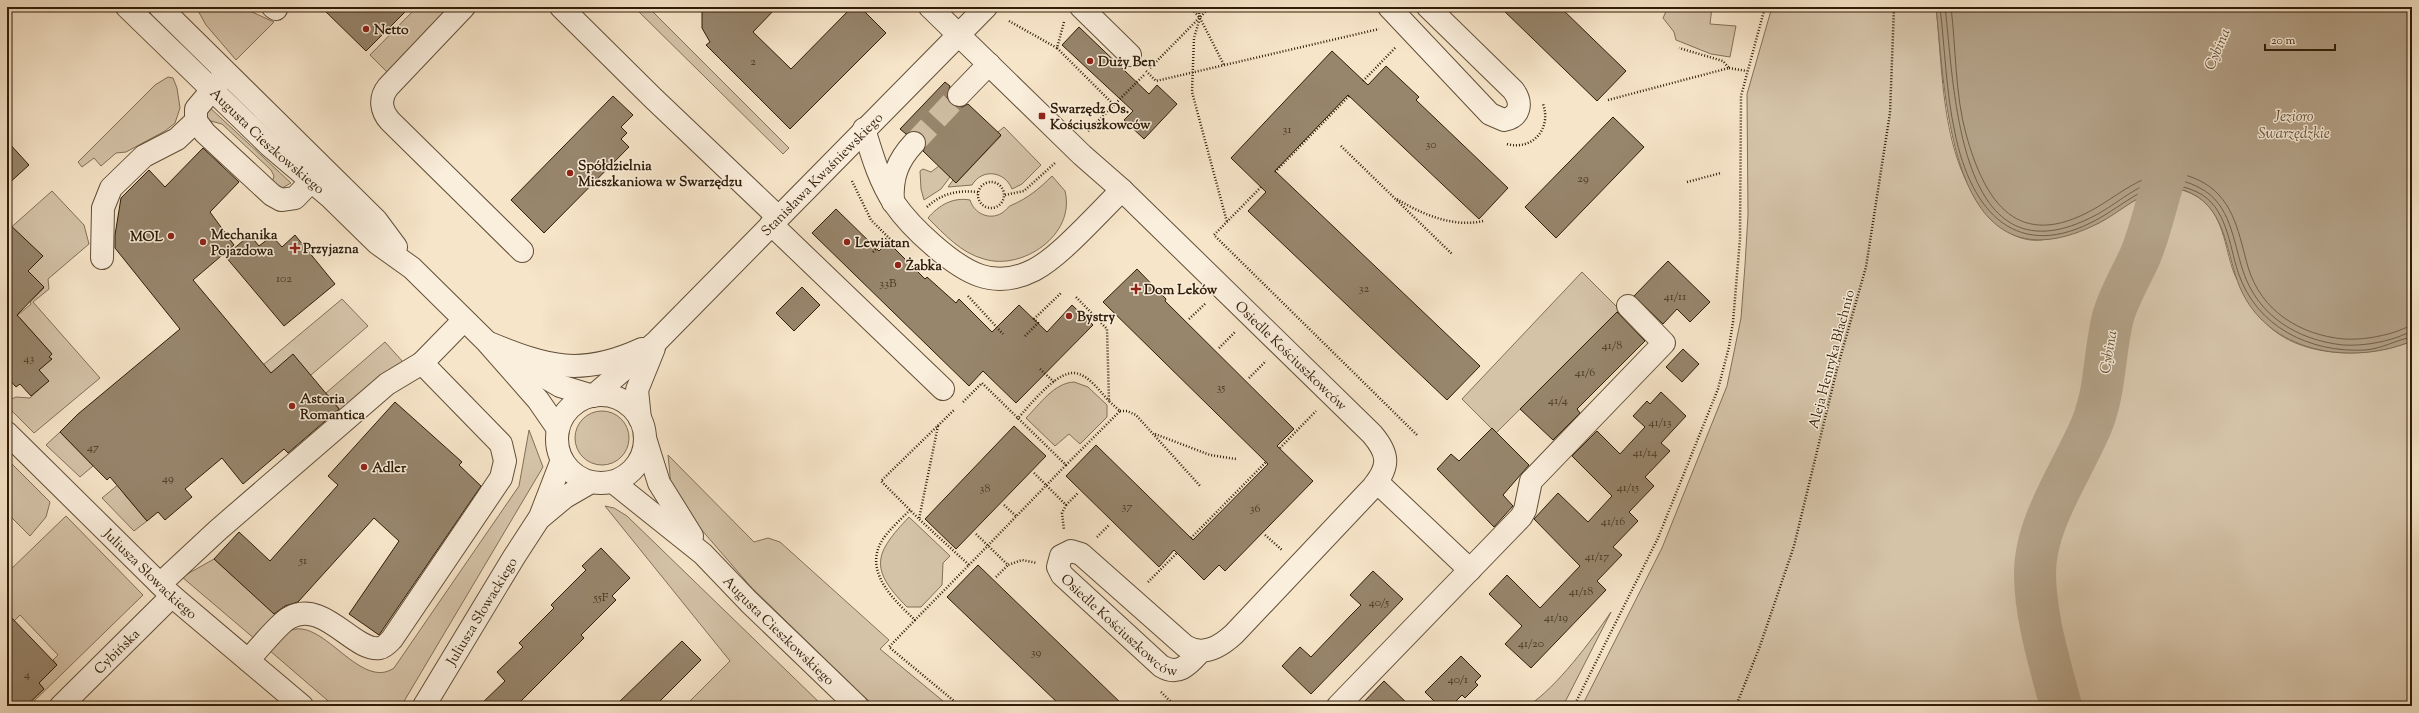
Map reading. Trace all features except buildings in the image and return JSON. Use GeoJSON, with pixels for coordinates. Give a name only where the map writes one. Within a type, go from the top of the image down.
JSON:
{"type":"FeatureCollection","features":[{"type":"Feature","properties":{"kind":"street","name":"Augusta Cieszkowskiego"},"geometry":{"type":"LineString","coordinates":[[127,7],[269,145],[318,174],[376,220],[412,268],[487,342],[538,400],[558,429]]}},
{"type":"Feature","properties":{"kind":"street","name":"Augusta Cieszkowskiego"},"geometry":{"type":"LineString","coordinates":[[160,7],[227,73],[318,174]]}},
{"type":"Feature","properties":{"kind":"street"},"geometry":{"type":"LineString","coordinates":[[464,7],[388,87],[383,96],[382,106],[390,121],[522,251]]}},
{"type":"Feature","properties":{"kind":"street"},"geometry":{"type":"LineString","coordinates":[[561,7],[943,389]]}},
{"type":"Feature","properties":{"kind":"street"},"geometry":{"type":"LineString","coordinates":[[864,130],[879,175],[893,202],[910,224],[954,264],[974,275],[996,278],[1026,274],[1041,266],[1122,190],[1082,155],[930,7]]}},
{"type":"Feature","properties":{"kind":"street"},"geometry":{"type":"LineString","coordinates":[[958,35],[986,7]]}},
{"type":"Feature","properties":{"kind":"street"},"geometry":{"type":"LineString","coordinates":[[1081,7],[1130,55]]}},
{"type":"Feature","properties":{"kind":"street"},"geometry":{"type":"LineString","coordinates":[[1388,17],[1490,114],[1504,120],[1515,116],[1519,110],[1520,103],[1513,90],[1428,7]]}},
{"type":"Feature","properties":{"kind":"street","name":"Stanisława Kwaśniewskiego"},"geometry":{"type":"LineString","coordinates":[[593,396],[657,341],[774,220],[958,35]]}},
{"type":"Feature","properties":{"kind":"street"},"geometry":{"type":"LineString","coordinates":[[959,95],[989,64]]}},
{"type":"Feature","properties":{"kind":"street"},"geometry":{"type":"LineString","coordinates":[[227,73],[197,106],[195,113],[196,121],[205,133],[277,199],[285,201],[293,199],[318,174]]}},
{"type":"Feature","properties":{"kind":"street"},"geometry":{"type":"LineString","coordinates":[[102,258],[103,208],[111,188],[144,156],[177,140],[196,121]]}},
{"type":"Feature","properties":{"kind":"street"},"geometry":{"type":"LineString","coordinates":[[893,202],[893,186],[897,167],[905,153],[914,142]]}},
{"type":"Feature","properties":{"kind":"street","name":"Osiedle Kościuszkowców"},"geometry":{"type":"LineString","coordinates":[[1122,190],[1372,434],[1382,448],[1386,462],[1384,472],[1377,482],[1234,634],[1216,648],[1201,651],[1185,646],[1081,554],[1071,551],[1061,556],[1058,566],[1062,574],[1164,668],[1172,671],[1182,669],[1201,651]]}},
{"type":"Feature","properties":{"kind":"street"},"geometry":{"type":"LineString","coordinates":[[1338,706],[1523,515],[1532,479],[1664,343],[1628,306]]}},
{"type":"Feature","properties":{"kind":"street","name":"Cybińska"},"geometry":{"type":"LineString","coordinates":[[61,706],[218,530],[387,384],[422,363],[464,320]]}},
{"type":"Feature","properties":{"kind":"street"},"geometry":{"type":"LineString","coordinates":[[487,342],[538,362],[570,366],[611,361],[657,341]]}},
{"type":"Feature","properties":{"kind":"street","name":"Stanisława Kwaśniewskiego"},"geometry":{"type":"LineString","coordinates":[[642,428],[637,390],[657,341]]}},
{"type":"Feature","properties":{"kind":"street","name":"Augusta Cieszkowskiego"},"geometry":{"type":"LineString","coordinates":[[487,342],[560,386],[593,396]]}},
{"type":"Feature","properties":{"kind":"street"},"geometry":{"type":"LineString","coordinates":[[248,660],[289,618],[307,614],[324,618],[371,648],[382,648],[392,639],[501,478],[505,461],[501,444],[422,363]]}},
{"type":"Feature","properties":{"kind":"street"},"geometry":{"type":"LineString","coordinates":[[593,396],[611,397],[623,401],[642,428],[643,452],[636,465],[626,475],[613,482],[591,482],[574,474],[562,460],[557,445],[558,429],[571,407],[593,396]]}},
{"type":"Feature","properties":{"kind":"street","name":"Augusta Cieszkowskiego"},"geometry":{"type":"LineString","coordinates":[[642,428],[659,483],[703,554]]}},
{"type":"Feature","properties":{"kind":"street","name":"Juliusza Słowackiego"},"geometry":{"type":"LineString","coordinates":[[7,433],[166,590],[302,706]]}},
{"type":"Feature","properties":{"kind":"street","name":"Juliusza Słowackiego"},"geometry":{"type":"LineString","coordinates":[[424,706],[508,566],[540,517],[562,460]]}},
{"type":"Feature","properties":{"kind":"street","name":"Juliusza Słowackiego"},"geometry":{"type":"LineString","coordinates":[[540,517],[565,497],[591,482]]}},
{"type":"Feature","properties":{"kind":"street","name":"Augusta Cieszkowskiego"},"geometry":{"type":"LineString","coordinates":[[613,482],[703,554],[749,602],[857,706]]}},
{"type":"Feature","properties":{"kind":"street"},"geometry":{"type":"LineString","coordinates":[[1377,482],[1470,570]]}},
{"type":"Feature","properties":{"kind":"path"},"geometry":{"type":"LineString","coordinates":[[1190,7],[1200,18],[1224,65]]}},
{"type":"Feature","properties":{"kind":"path"},"geometry":{"type":"LineString","coordinates":[[1198,7],[1200,18],[1194,38],[1192,73],[1193,95],[1227,222]]}},
{"type":"Feature","properties":{"kind":"path"},"geometry":{"type":"LineString","coordinates":[[1574,706],[1658,538],[1718,389],[1724,368],[1733,322],[1740,238],[1740,106],[1747,71],[1765,7]]}},
{"type":"Feature","properties":{"kind":"path","name":"Aleja Henryka Błachnio"},"geometry":{"type":"LineString","coordinates":[[1736,706],[1760,646],[1794,546],[1837,370],[1866,267],[1890,113],[1894,7]]}},
{"type":"Feature","properties":{"kind":"path"},"geometry":{"type":"LineString","coordinates":[[1130,55],[1156,81],[1224,65],[1388,17]]}},
{"type":"Feature","properties":{"kind":"path"},"geometry":{"type":"LineString","coordinates":[[1009,21],[1057,48],[1114,105]]}},
{"type":"Feature","properties":{"kind":"path"},"geometry":{"type":"LineString","coordinates":[[1057,48],[1064,21]]}},
{"type":"Feature","properties":{"kind":"path"},"geometry":{"type":"LineString","coordinates":[[1363,81],[1401,42]]}},
{"type":"Feature","properties":{"kind":"path"},"geometry":{"type":"LineString","coordinates":[[1679,48],[1723,61],[1729,68]]}},
{"type":"Feature","properties":{"kind":"path"},"geometry":{"type":"LineString","coordinates":[[1608,100],[1729,68],[1747,71]]}},
{"type":"Feature","properties":{"kind":"path"},"geometry":{"type":"LineString","coordinates":[[1275,172],[1349,96]]}},
{"type":"Feature","properties":{"kind":"path"},"geometry":{"type":"LineString","coordinates":[[1341,146],[1452,254]]}},
{"type":"Feature","properties":{"kind":"path"},"geometry":{"type":"LineString","coordinates":[[1005,195],[1002,187],[995,182],[982,185],[978,192],[982,205],[990,209],[998,207],[1005,195],[1024,191],[1056,162]]}},
{"type":"Feature","properties":{"kind":"path"},"geometry":{"type":"LineString","coordinates":[[1687,182],[1721,173]]}},
{"type":"Feature","properties":{"kind":"path"},"geometry":{"type":"LineString","coordinates":[[1261,187],[1214,235],[1417,435]]}},
{"type":"Feature","properties":{"kind":"path"},"geometry":{"type":"LineString","coordinates":[[924,210],[939,198],[954,192],[978,192]]}},
{"type":"Feature","properties":{"kind":"path"},"geometry":{"type":"LineString","coordinates":[[1391,194],[1417,210],[1434,216],[1467,223],[1483,221]]}},
{"type":"Feature","properties":{"kind":"path"},"geometry":{"type":"LineString","coordinates":[[873,252],[888,237]]}},
{"type":"Feature","properties":{"kind":"path"},"geometry":{"type":"LineString","coordinates":[[963,292],[1003,334]]}},
{"type":"Feature","properties":{"kind":"path"},"geometry":{"type":"LineString","coordinates":[[1025,336],[1038,322],[1034,319],[1061,293]]}},
{"type":"Feature","properties":{"kind":"path"},"geometry":{"type":"LineString","coordinates":[[1076,297],[1107,330],[1109,401]]}},
{"type":"Feature","properties":{"kind":"path"},"geometry":{"type":"LineString","coordinates":[[1189,319],[1209,300]]}},
{"type":"Feature","properties":{"kind":"path"},"geometry":{"type":"LineString","coordinates":[[1219,348],[1239,328]]}},
{"type":"Feature","properties":{"kind":"path"},"geometry":{"type":"LineString","coordinates":[[1249,378],[1269,358]]}},
{"type":"Feature","properties":{"kind":"path"},"geometry":{"type":"LineString","coordinates":[[1040,369],[1054,382]]}},
{"type":"Feature","properties":{"kind":"path"},"geometry":{"type":"LineString","coordinates":[[1017,419],[1063,375],[1079,373],[1120,411],[1128,411],[1134,414],[1201,487]]}},
{"type":"Feature","properties":{"kind":"path"},"geometry":{"type":"LineString","coordinates":[[968,565],[881,481],[982,384],[1066,465]]}},
{"type":"Feature","properties":{"kind":"path"},"geometry":{"type":"LineString","coordinates":[[1280,448],[1320,407]]}},
{"type":"Feature","properties":{"kind":"path"},"geometry":{"type":"LineString","coordinates":[[960,706],[889,647],[1120,411]]}},
{"type":"Feature","properties":{"kind":"path"},"geometry":{"type":"LineString","coordinates":[[919,519],[938,426]]}},
{"type":"Feature","properties":{"kind":"path"},"geometry":{"type":"LineString","coordinates":[[1152,433],[1210,455],[1236,459]]}},
{"type":"Feature","properties":{"kind":"path"},"geometry":{"type":"LineString","coordinates":[[1191,538],[1266,462]]}},
{"type":"Feature","properties":{"kind":"path"},"geometry":{"type":"LineString","coordinates":[[1034,473],[1066,505]]}},
{"type":"Feature","properties":{"kind":"path"},"geometry":{"type":"LineString","coordinates":[[1064,532],[1062,516],[1066,505],[1078,493]]}},
{"type":"Feature","properties":{"kind":"path"},"geometry":{"type":"LineString","coordinates":[[1004,505],[1016,516]]}},
{"type":"Feature","properties":{"kind":"path"},"geometry":{"type":"LineString","coordinates":[[910,510],[882,541],[878,551],[876,563],[886,590],[915,620]]}},
{"type":"Feature","properties":{"kind":"path"},"geometry":{"type":"LineString","coordinates":[[1094,539],[1109,525]]}},
{"type":"Feature","properties":{"kind":"path"},"geometry":{"type":"LineString","coordinates":[[976,534],[1008,565]]}},
{"type":"Feature","properties":{"kind":"path"},"geometry":{"type":"LineString","coordinates":[[1265,535],[1285,553]]}},
{"type":"Feature","properties":{"kind":"path"},"geometry":{"type":"LineString","coordinates":[[1147,584],[1177,553]]}},
{"type":"Feature","properties":{"kind":"path"},"geometry":{"type":"LineString","coordinates":[[996,577],[1008,565],[1022,560],[1040,564]]}},
{"type":"Feature","properties":{"kind":"shaded area"},"geometry":{"type":"Polygon","coordinates":[[[196,7],[241,7],[274,22],[236,60],[206,25],[196,7]]]}},
{"type":"Feature","properties":{"kind":"shaded area"},"geometry":{"type":"Polygon","coordinates":[[[417,7],[455,7],[389,74],[370,55],[417,7]]]}},
{"type":"Feature","properties":{"kind":"shaded area"},"geometry":{"type":"Polygon","coordinates":[[[634,7],[648,7],[789,148],[783,154],[634,7]]]}},
{"type":"Feature","properties":{"kind":"shaded area"},"geometry":{"type":"Polygon","coordinates":[[[1668,7],[1712,7],[1710,24],[1736,26],[1730,57],[1711,54],[1676,40],[1674,32],[1663,18],[1668,7]]]}},
{"type":"Feature","properties":{"kind":"shaded area"},"geometry":{"type":"Polygon","coordinates":[[[1772,7],[1936,7],[1944,92],[1954,148],[1963,174],[1976,199],[1994,221],[2009,233],[2028,240],[2047,239],[2098,223],[2147,194],[2159,190],[2171,189],[2184,191],[2198,197],[2207,204],[2213,212],[2222,231],[2237,280],[2251,298],[2266,322],[2272,329],[2287,339],[2303,346],[2340,353],[2378,351],[2396,347],[2412,341],[2412,706],[1582,706],[1662,548],[1727,386],[1741,318],[1745,265],[1748,215],[1747,94],[1772,7]]]}},
{"type":"Feature","properties":{"kind":"shaded area"},"geometry":{"type":"Polygon","coordinates":[[[168,77],[173,78],[177,88],[180,108],[175,123],[165,131],[126,152],[116,153],[101,166],[94,158],[82,167],[78,162],[155,85],[168,77]]]}},
{"type":"Feature","properties":{"kind":"shaded area"},"geometry":{"type":"Polygon","coordinates":[[[207,105],[291,183],[282,188],[272,183],[274,176],[271,170],[222,124],[207,120],[207,105]]]}},
{"type":"Feature","properties":{"kind":"shaded area"},"geometry":{"type":"Polygon","coordinates":[[[1004,127],[1041,165],[1022,184],[1012,189],[1004,178],[993,174],[981,176],[972,185],[948,187],[953,180],[956,183],[1001,136],[998,132],[1004,127]]]}},
{"type":"Feature","properties":{"kind":"shaded area"},"geometry":{"type":"Polygon","coordinates":[[[939,166],[950,177],[941,189],[924,200],[921,189],[920,171],[923,169],[931,172],[939,166]]]}},
{"type":"Feature","properties":{"kind":"shaded area"},"geometry":{"type":"Polygon","coordinates":[[[1052,176],[1065,191],[1066,207],[1062,222],[1054,235],[1043,246],[1014,260],[999,261],[984,259],[976,256],[960,248],[928,218],[937,209],[947,203],[964,199],[970,200],[978,212],[987,216],[997,215],[1033,193],[1052,176]]]}},
{"type":"Feature","properties":{"kind":"shaded area"},"geometry":{"type":"Polygon","coordinates":[[[52,191],[84,225],[89,244],[48,279],[49,289],[33,302],[100,378],[34,433],[7,406],[7,401],[16,397],[30,398],[48,381],[39,370],[51,359],[49,357],[52,354],[20,318],[7,330],[7,324],[31,304],[30,302],[44,288],[28,271],[42,256],[13,228],[7,231],[52,191]]]}},
{"type":"Feature","properties":{"kind":"shaded area"},"geometry":{"type":"Polygon","coordinates":[[[1582,272],[1620,310],[1496,433],[1462,399],[1582,272]]]}},
{"type":"Feature","properties":{"kind":"shaded area"},"geometry":{"type":"Polygon","coordinates":[[[342,299],[368,326],[311,375],[259,384],[251,375],[342,299]]]}},
{"type":"Feature","properties":{"kind":"shaded area"},"geometry":{"type":"Polygon","coordinates":[[[385,342],[403,362],[343,413],[326,393],[385,342]]]}},
{"type":"Feature","properties":{"kind":"shaded area"},"geometry":{"type":"Polygon","coordinates":[[[1074,382],[1088,387],[1107,405],[1107,417],[1080,444],[1069,434],[1055,446],[1026,418],[1054,390],[1067,383],[1074,382]]]}},
{"type":"Feature","properties":{"kind":"shaded area"},"geometry":{"type":"Polygon","coordinates":[[[597,411],[607,411],[617,415],[625,423],[629,433],[629,443],[625,453],[617,461],[607,465],[597,465],[587,461],[579,453],[575,443],[575,433],[579,423],[587,415],[597,411]]]}},
{"type":"Feature","properties":{"kind":"shaded area"},"geometry":{"type":"Polygon","coordinates":[[[187,428],[190,438],[124,494],[147,521],[134,531],[102,498],[187,428]]]}},
{"type":"Feature","properties":{"kind":"shaded area"},"geometry":{"type":"Polygon","coordinates":[[[529,430],[543,467],[403,703],[391,706],[334,706],[269,650],[282,636],[288,632],[292,630],[304,629],[330,643],[356,663],[369,670],[381,673],[394,668],[519,486],[529,430]]]}},
{"type":"Feature","properties":{"kind":"shaded area"},"geometry":{"type":"Polygon","coordinates":[[[60,432],[93,466],[80,477],[46,445],[60,432]]]}},
{"type":"Feature","properties":{"kind":"shaded area"},"geometry":{"type":"Polygon","coordinates":[[[668,455],[754,542],[768,538],[780,542],[889,640],[880,649],[949,706],[875,706],[861,694],[751,587],[700,528],[680,501],[671,485],[668,455]]]}},
{"type":"Feature","properties":{"kind":"shaded area"},"geometry":{"type":"Polygon","coordinates":[[[7,459],[50,502],[46,517],[30,536],[7,513],[7,459]]]}},
{"type":"Feature","properties":{"kind":"shaded area"},"geometry":{"type":"Polygon","coordinates":[[[605,506],[614,508],[627,516],[823,706],[685,706],[730,661],[605,506]]]}},
{"type":"Feature","properties":{"kind":"shaded area"},"geometry":{"type":"Polygon","coordinates":[[[66,516],[143,595],[29,706],[26,706],[44,689],[39,683],[57,665],[53,660],[58,655],[20,615],[7,628],[7,573],[66,516]]]}},
{"type":"Feature","properties":{"kind":"shaded area"},"geometry":{"type":"Polygon","coordinates":[[[909,517],[950,556],[943,563],[942,585],[921,607],[907,607],[886,582],[882,571],[881,561],[883,551],[889,541],[909,517]]]}},
{"type":"Feature","properties":{"kind":"shaded area"},"geometry":{"type":"Polygon","coordinates":[[[214,559],[277,616],[256,640],[182,577],[214,559]]]}},
{"type":"Feature","properties":{"kind":"shaded area"},"geometry":{"type":"Polygon","coordinates":[[[1611,612],[1563,706],[1528,706],[1539,698],[1562,676],[1611,612]]]}},
{"type":"Feature","properties":{"kind":"water","name":"Jezioro Swarzędzkie"},"geometry":{"type":"Polygon","coordinates":[[[1936,7],[2412,7],[2412,341],[2390,348],[2366,352],[2342,353],[2318,349],[2295,342],[2274,330],[2257,315],[2243,294],[2222,229],[2216,217],[2208,206],[2198,197],[2184,190],[2170,188],[2158,190],[2134,201],[2099,223],[2049,239],[2012,234],[1984,212],[1965,178],[1952,136],[1945,90],[1936,7]]]}},
{"type":"Feature","properties":{"kind":"waterway","name":"Cybina"},"geometry":{"type":"LineString","coordinates":[[2061,706],[2040,623],[2036,590],[2035,573],[2041,535],[2056,497],[2084,442],[2097,411],[2113,317],[2122,293],[2141,254],[2161,188],[2181,137]]}},
{"type":"Feature","properties":{"kind":"tunnel"},"geometry":{"type":"LineString","coordinates":[[914,143],[959,95]]}},
{"type":"Feature","properties":{"kind":"place","name":"Netto"},"geometry":{"type":"Point","coordinates":[366,29]}},
{"type":"Feature","properties":{"kind":"place","name":"Duży Ben"},"geometry":{"type":"Point","coordinates":[1090,61]}},
{"type":"Feature","properties":{"kind":"place","name":"Swarzędz Os. Kościuszkowców"},"geometry":{"type":"Point","coordinates":[1042,116]}},
{"type":"Feature","properties":{"kind":"place","name":"Spółdzielnia Mieszkaniowa w Swarzędzu"},"geometry":{"type":"Point","coordinates":[570,173]}},
{"type":"Feature","properties":{"kind":"place","name":"MOL"},"geometry":{"type":"Point","coordinates":[171,236]}},
{"type":"Feature","properties":{"kind":"place","name":"Mechanika Pojazdowa"},"geometry":{"type":"Point","coordinates":[203,242]}},
{"type":"Feature","properties":{"kind":"place","name":"Lewiatan"},"geometry":{"type":"Point","coordinates":[847,242]}},
{"type":"Feature","properties":{"kind":"place","name":"Przyjazna"},"geometry":{"type":"Point","coordinates":[295,248]}},
{"type":"Feature","properties":{"kind":"place","name":"Żabka"},"geometry":{"type":"Point","coordinates":[898,265]}},
{"type":"Feature","properties":{"kind":"place","name":"Dom Leków"},"geometry":{"type":"Point","coordinates":[1136,289]}},
{"type":"Feature","properties":{"kind":"place","name":"Bystry"},"geometry":{"type":"Point","coordinates":[1069,316]}},
{"type":"Feature","properties":{"kind":"place","name":"Astoria Romantica"},"geometry":{"type":"Point","coordinates":[292,406]}},
{"type":"Feature","properties":{"kind":"place","name":"Adler"},"geometry":{"type":"Point","coordinates":[364,467]}}]}
